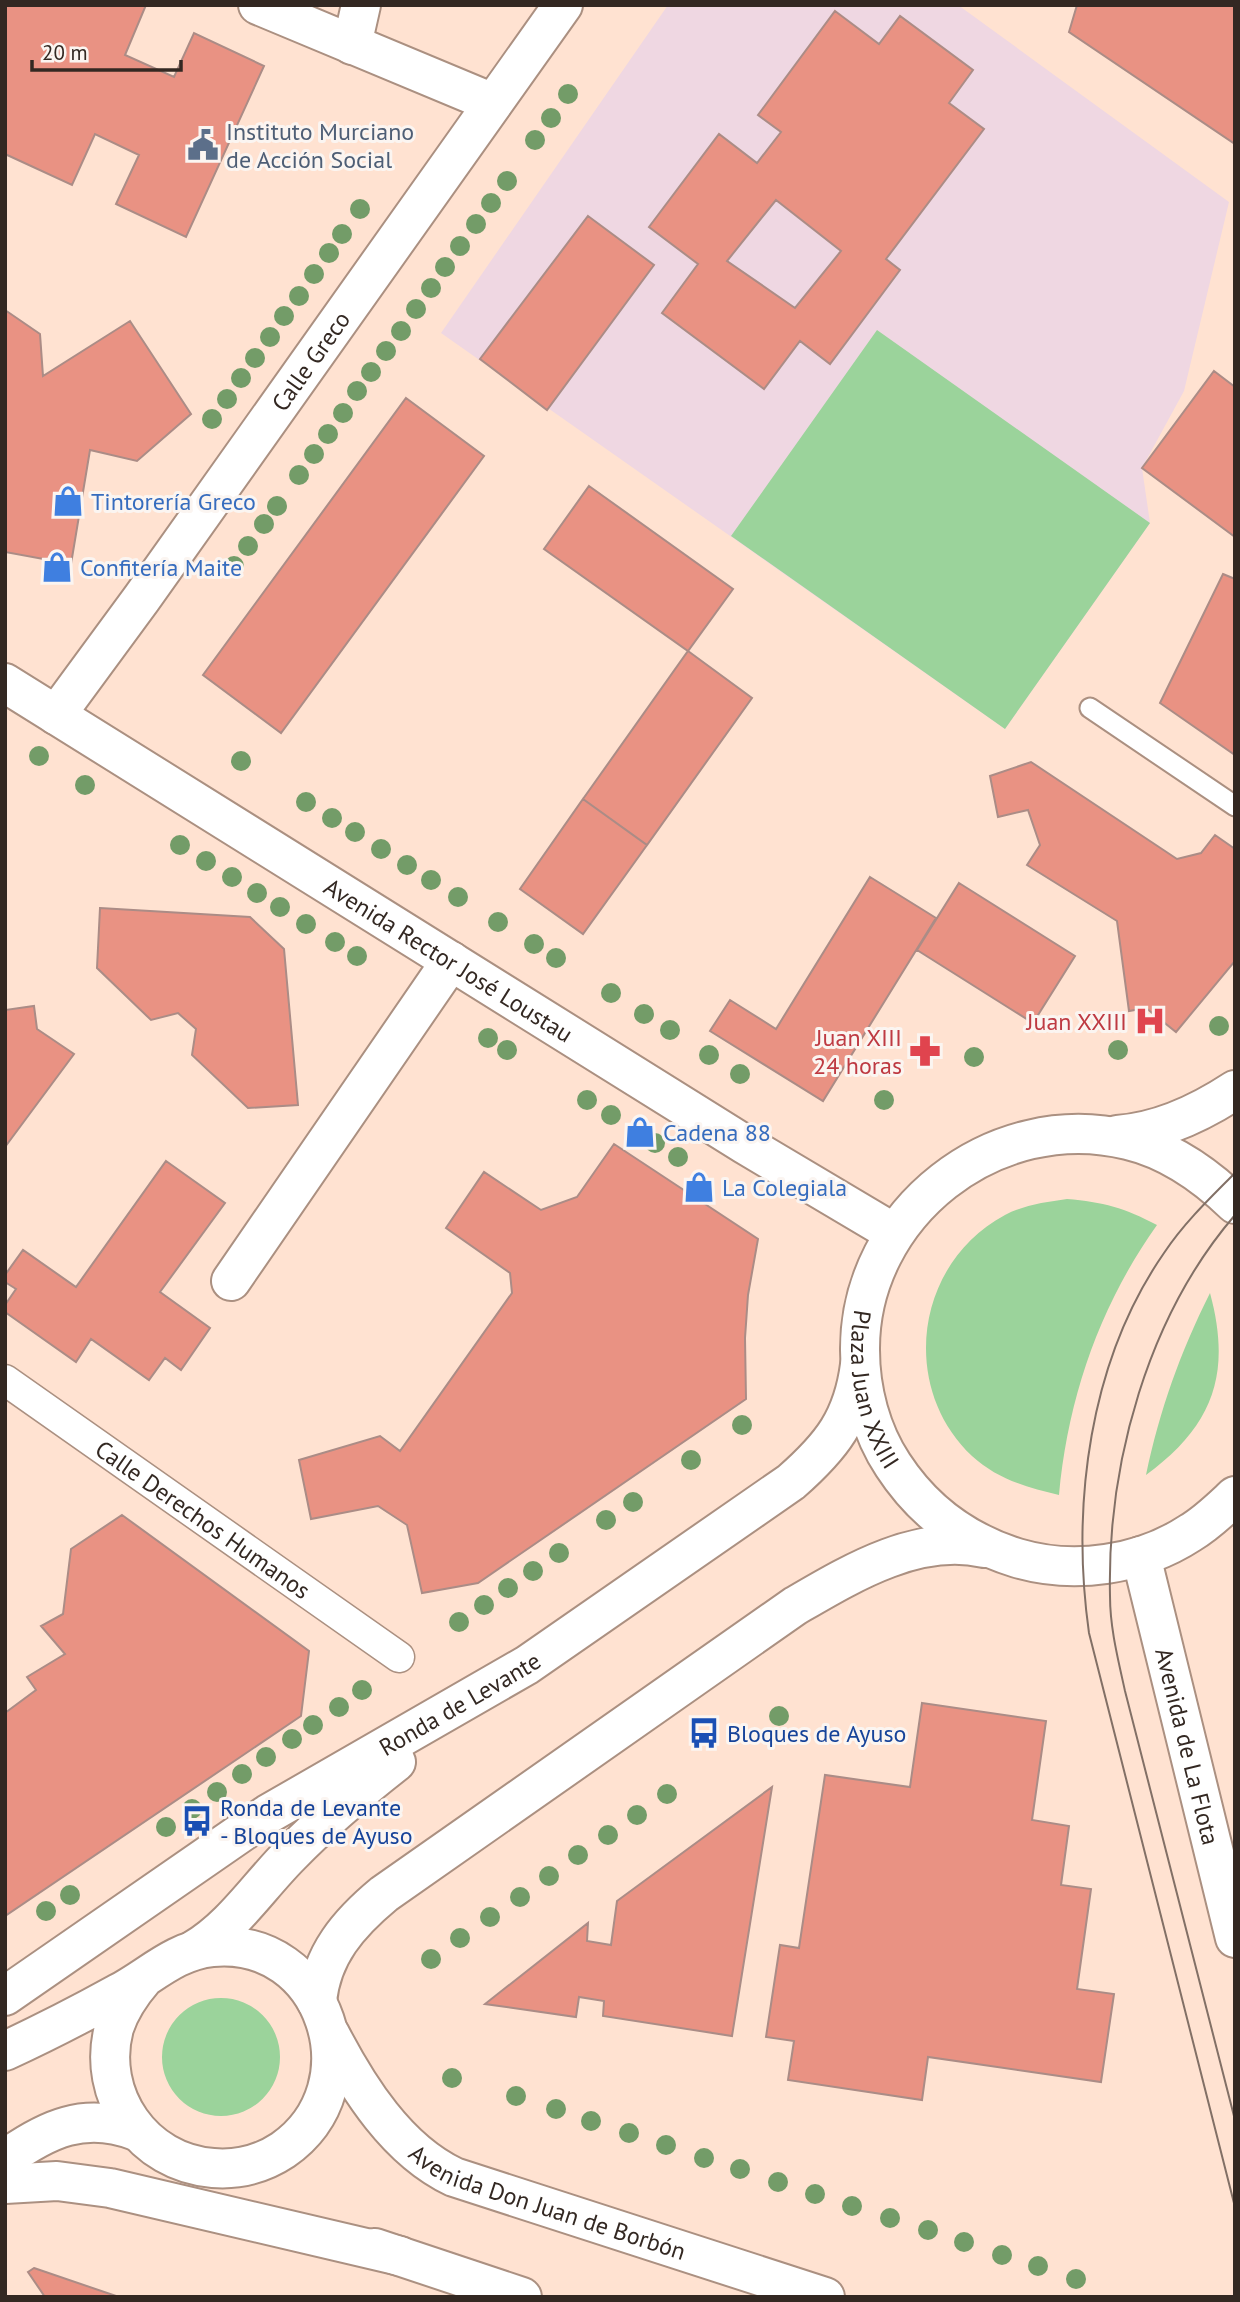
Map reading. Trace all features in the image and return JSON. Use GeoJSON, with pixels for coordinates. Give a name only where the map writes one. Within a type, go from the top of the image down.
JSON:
{"type":"FeatureCollection","features":[{"type":"Feature","properties":{"kind":"main road"},"geometry":{"type":"LineString","coordinates":[[258,5],[493,103]]}},
{"type":"Feature","properties":{"kind":"main road"},"geometry":{"type":"LineString","coordinates":[[352,45],[361,5]]}},
{"type":"Feature","properties":{"kind":"main road","name":"Calle Greco"},"geometry":{"type":"LineString","coordinates":[[56,715],[563,5]]}},
{"type":"Feature","properties":{"kind":"main road","name":"Avenida Rector José Loustau"},"geometry":{"type":"LineString","coordinates":[[5,683],[764,1156],[894,1233]]}},
{"type":"Feature","properties":{"kind":"main road"},"geometry":{"type":"LineString","coordinates":[[231,1281],[451,961]]}},
{"type":"Feature","properties":{"kind":"main road"},"geometry":{"type":"LineString","coordinates":[[1104,1135],[1127,1134],[1161,1126],[1196,1112],[1235,1090]]}},
{"type":"Feature","properties":{"kind":"main road","name":"Plaza Juan XXIII"},"geometry":{"type":"LineString","coordinates":[[1235,1204],[1211,1181],[1184,1162],[1155,1148],[1104,1135],[1052,1135],[1028,1139],[975,1158],[928,1192],[894,1233],[880,1259],[870,1285],[860,1336],[864,1395],[879,1441],[905,1483],[945,1522],[967,1537],[996,1551],[1024,1560],[1057,1565],[1110,1563],[1141,1556],[1191,1533],[1235,1496]]}},
{"type":"Feature","properties":{"kind":"main road","name":"Ronda de Levante"},"geometry":{"type":"LineString","coordinates":[[5,1997],[268,1814],[527,1665],[753,1509],[811,1465],[845,1422],[856,1392],[860,1365]]}},
{"type":"Feature","properties":{"kind":"main road"},"geometry":{"type":"LineString","coordinates":[[188,2164],[226,2169],[265,2160],[297,2139],[321,2107],[328,2089],[332,2050],[323,2016],[321,1978],[332,1950],[351,1924],[384,1894],[795,1606],[844,1578],[902,1554],[926,1548],[952,1545],[975,1546],[996,1551]]}},
{"type":"Feature","properties":{"kind":"main road","name":"Avenida de La Flota"},"geometry":{"type":"LineString","coordinates":[[1141,1556],[1235,1938]]}},
{"type":"Feature","properties":{"kind":"main road"},"geometry":{"type":"LineString","coordinates":[[194,1950],[206,1943],[234,1916],[290,1855],[343,1805],[415,1746],[527,1665]]}},
{"type":"Feature","properties":{"kind":"main road"},"geometry":{"type":"LineString","coordinates":[[5,2051],[74,2018],[144,1978],[176,1956],[214,1947],[255,1952],[291,1971],[306,1985],[323,2016]]}},
{"type":"Feature","properties":{"kind":"main road"},"geometry":{"type":"LineString","coordinates":[[144,1978],[122,2008],[111,2044],[111,2072],[117,2099],[136,2130],[152,2145],[244,2195],[322,2230],[522,2297]]}},
{"type":"Feature","properties":{"kind":"main road","name":"Avenida Don Juan de Borbón"},"geometry":{"type":"LineString","coordinates":[[323,2016],[342,2056],[374,2105],[407,2144],[438,2169],[464,2180],[825,2297]]}},
{"type":"Feature","properties":{"kind":"main road"},"geometry":{"type":"LineString","coordinates":[[5,2159],[34,2138],[68,2125],[105,2123],[136,2130]]}},
{"type":"Feature","properties":{"kind":"main road"},"geometry":{"type":"LineString","coordinates":[[5,2184],[57,2180],[110,2188],[400,2256]]}},
{"type":"Feature","properties":{"kind":"street","name":"Calle Derechos Humanos"},"geometry":{"type":"LineString","coordinates":[[5,1380],[399,1657]]}},
{"type":"Feature","properties":{"kind":"lane"},"geometry":{"type":"LineString","coordinates":[[1090,708],[1235,806]]}},
{"type":"Feature","properties":{"kind":"shaded area"},"geometry":{"type":"Polygon","coordinates":[[[668,5],[958,5],[1229,202],[1184,391],[1142,468],[1150,523],[1005,729],[441,333],[668,5]]]}},
{"type":"Feature","properties":{"kind":"green space"},"geometry":{"type":"Polygon","coordinates":[[[877,330],[1150,523],[1005,729],[731,536],[877,330]]]}},
{"type":"Feature","properties":{"kind":"green space"},"geometry":{"type":"Polygon","coordinates":[[[1067,1199],[1114,1207],[1157,1225],[1119,1287],[1090,1353],[1070,1423],[1059,1495],[1024,1486],[992,1471],[972,1456],[949,1428],[934,1396],[927,1362],[927,1328],[936,1294],[952,1263],[975,1236],[1012,1212],[1035,1204],[1067,1199]]]}},
{"type":"Feature","properties":{"kind":"green space"},"geometry":{"type":"Polygon","coordinates":[[[1210,1293],[1219,1349],[1211,1396],[1187,1437],[1146,1475],[1172,1382],[1210,1293]]]}},
{"type":"Feature","properties":{"kind":"green space"},"geometry":{"type":"Polygon","coordinates":[[[221,1998],[254,2008],[270,2024],[280,2057],[270,2090],[254,2106],[221,2116],[188,2106],[172,2090],[162,2057],[172,2024],[188,2008],[221,1998]]]}},
{"type":"Feature","properties":{"kind":"building"},"geometry":{"type":"Polygon","coordinates":[[[5,5],[146,5],[125,55],[174,77],[194,33],[264,66],[186,237],[116,204],[139,155],[95,134],[72,185],[5,154],[5,5]]]}},
{"type":"Feature","properties":{"kind":"building"},"geometry":{"type":"Polygon","coordinates":[[[1077,5],[1235,5],[1235,144],[1069,32],[1077,5]]]}},
{"type":"Feature","properties":{"kind":"building"},"geometry":{"type":"Polygon","coordinates":[[[835,11],[879,44],[900,16],[973,70],[949,103],[984,129],[886,259],[900,270],[830,364],[800,341],[764,389],[662,313],[698,264],[649,227],[719,134],[757,163],[781,132],[758,115],[835,11]],[[776,200],[727,261],[795,308],[841,251],[776,200]]]}},
{"type":"Feature","properties":{"kind":"building"},"geometry":{"type":"Polygon","coordinates":[[[588,216],[654,265],[547,410],[480,359],[588,216]]]}},
{"type":"Feature","properties":{"kind":"building"},"geometry":{"type":"Polygon","coordinates":[[[5,310],[40,334],[43,376],[130,321],[191,414],[137,461],[90,450],[71,564],[5,552],[5,310]]]}},
{"type":"Feature","properties":{"kind":"building"},"geometry":{"type":"Polygon","coordinates":[[[1214,371],[1235,387],[1235,537],[1142,468],[1214,371]]]}},
{"type":"Feature","properties":{"kind":"building"},"geometry":{"type":"Polygon","coordinates":[[[406,398],[484,456],[281,733],[203,675],[406,398]]]}},
{"type":"Feature","properties":{"kind":"building"},"geometry":{"type":"Polygon","coordinates":[[[589,486],[733,589],[688,651],[544,549],[589,486]]]}},
{"type":"Feature","properties":{"kind":"building"},"geometry":{"type":"Polygon","coordinates":[[[1223,574],[1235,579],[1235,755],[1160,703],[1223,574]]]}},
{"type":"Feature","properties":{"kind":"building"},"geometry":{"type":"Polygon","coordinates":[[[688,651],[752,698],[647,845],[583,799],[688,651]]]}},
{"type":"Feature","properties":{"kind":"building"},"geometry":{"type":"Polygon","coordinates":[[[1031,762],[1177,859],[1201,853],[1215,835],[1235,849],[1235,961],[1176,1032],[1146,1008],[1129,1011],[1117,921],[1027,865],[1040,845],[1028,810],[998,817],[990,776],[1031,762]]]}},
{"type":"Feature","properties":{"kind":"building"},"geometry":{"type":"Polygon","coordinates":[[[583,799],[647,845],[583,934],[520,889],[583,799]]]}},
{"type":"Feature","properties":{"kind":"building"},"geometry":{"type":"Polygon","coordinates":[[[870,877],[936,918],[823,1101],[710,1031],[730,1000],[776,1029],[870,877]]]}},
{"type":"Feature","properties":{"kind":"building"},"geometry":{"type":"Polygon","coordinates":[[[959,883],[1075,956],[1033,1023],[917,950],[959,883]]]}},
{"type":"Feature","properties":{"kind":"building"},"geometry":{"type":"Polygon","coordinates":[[[100,908],[250,917],[284,949],[298,1105],[248,1108],[192,1055],[196,1029],[178,1013],[151,1020],[97,968],[100,908]]]}},
{"type":"Feature","properties":{"kind":"building"},"geometry":{"type":"Polygon","coordinates":[[[34,1006],[37,1029],[74,1054],[5,1147],[5,1010],[34,1006]]]}},
{"type":"Feature","properties":{"kind":"building"},"geometry":{"type":"Polygon","coordinates":[[[614,1144],[758,1239],[748,1295],[745,1338],[746,1399],[478,1583],[422,1593],[407,1525],[378,1506],[311,1519],[299,1460],[380,1436],[400,1451],[512,1293],[510,1273],[446,1228],[484,1172],[541,1210],[577,1197],[614,1144]]]}},
{"type":"Feature","properties":{"kind":"building"},"geometry":{"type":"Polygon","coordinates":[[[166,1161],[225,1203],[160,1292],[210,1328],[181,1370],[165,1358],[149,1380],[91,1339],[76,1362],[5,1312],[5,1305],[16,1289],[5,1282],[5,1275],[23,1250],[76,1287],[166,1161]]]}},
{"type":"Feature","properties":{"kind":"building"},"geometry":{"type":"Polygon","coordinates":[[[122,1515],[309,1651],[301,1716],[5,1916],[5,1713],[36,1690],[27,1677],[65,1654],[41,1626],[63,1614],[71,1549],[122,1515]]]}},
{"type":"Feature","properties":{"kind":"building"},"geometry":{"type":"Polygon","coordinates":[[[922,1703],[1046,1721],[1032,1820],[1069,1826],[1061,1885],[1091,1889],[1077,1989],[1114,1994],[1101,2082],[928,2057],[922,2100],[788,2080],[794,2041],[766,2037],[780,1945],[799,1948],[825,1775],[910,1787],[922,1703]]]}},
{"type":"Feature","properties":{"kind":"building"},"geometry":{"type":"Polygon","coordinates":[[[772,1787],[732,2036],[603,2016],[604,2001],[579,1997],[576,2017],[485,2004],[588,1923],[587,1941],[611,1945],[617,1901],[772,1787]]]}},
{"type":"Feature","properties":{"kind":"building"},"geometry":{"type":"Polygon","coordinates":[[[34,2268],[119,2297],[45,2297],[28,2272],[34,2268]]]}},
{"type":"Feature","properties":{"kind":"tram line"},"geometry":{"type":"LineString","coordinates":[[1235,1173],[1189,1221],[1164,1253],[1139,1295],[1118,1340],[1103,1387],[1092,1436],[1085,1485],[1083,1535],[1089,1633],[1235,2207]]}},
{"type":"Feature","properties":{"kind":"tram line"},"geometry":{"type":"LineString","coordinates":[[1235,1215],[1178,1298],[1156,1345],[1139,1394],[1125,1444],[1116,1495],[1110,1596],[1113,1632],[1125,1691],[1235,2120]]}},
{"type":"Feature","properties":{"kind":"place","name":"Instituto Murciano de Acción Social"},"geometry":{"type":"Point","coordinates":[203,145]}},
{"type":"Feature","properties":{"kind":"place","name":"Tintorería Greco"},"geometry":{"type":"Point","coordinates":[68,501]}},
{"type":"Feature","properties":{"kind":"place","name":"Confitería Maite"},"geometry":{"type":"Point","coordinates":[57,567]}},
{"type":"Feature","properties":{"kind":"place","name":"Juan XXIII"},"geometry":{"type":"Point","coordinates":[1150,1021]}},
{"type":"Feature","properties":{"kind":"place","name":"Juan XIII 24 horas"},"geometry":{"type":"Point","coordinates":[925,1051]}},
{"type":"Feature","properties":{"kind":"place","name":"Cadena 88"},"geometry":{"type":"Point","coordinates":[640,1132]}},
{"type":"Feature","properties":{"kind":"place","name":"La Colegiala"},"geometry":{"type":"Point","coordinates":[699,1187]}},
{"type":"Feature","properties":{"kind":"place","name":"Bloques de Ayuso"},"geometry":{"type":"Point","coordinates":[704,1733]}},
{"type":"Feature","properties":{"kind":"place","name":"Ronda de Levante - Bloques de Ayuso"},"geometry":{"type":"Point","coordinates":[197,1821]}}]}
